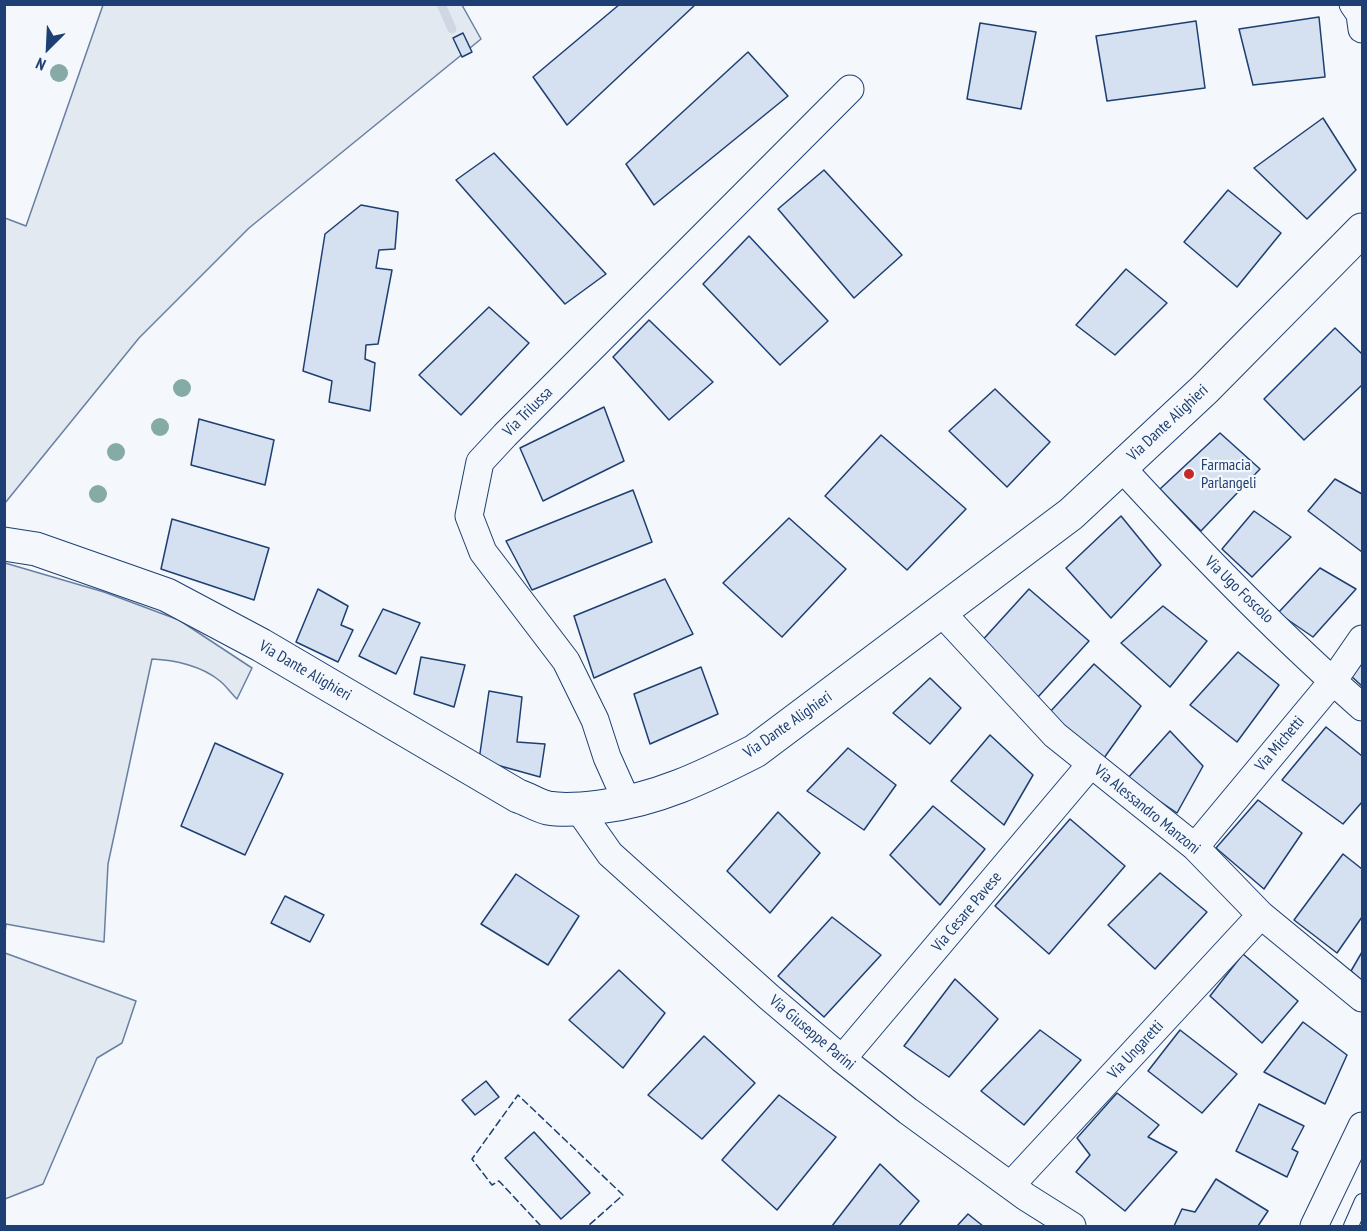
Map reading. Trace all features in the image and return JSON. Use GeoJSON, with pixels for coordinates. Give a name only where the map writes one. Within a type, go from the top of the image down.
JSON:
{"type":"FeatureCollection","features":[{"type":"Feature","properties":{"kind":"main road","name":"Via Dante Alighieri"},"geometry":{"type":"LineString","coordinates":[[4,544],[36,549],[167,595],[261,645],[518,796],[548,808],[579,810],[628,804],[700,779],[755,751],[1071,514],[1205,389],[1362,230]]}},
{"type":"Feature","properties":{"kind":"street"},"geometry":{"type":"LineString","coordinates":[[1353,4],[1360,14],[1362,29]]}},
{"type":"Feature","properties":{"kind":"street","name":"Via Trilussa"},"geometry":{"type":"LineString","coordinates":[[628,804],[607,757],[594,720],[566,661],[483,552],[469,516],[480,462],[850,90]]}},
{"type":"Feature","properties":{"kind":"street","name":"Via Ugo Foscolo"},"geometry":{"type":"LineString","coordinates":[[1121,467],[1194,547],[1362,707]]}},
{"type":"Feature","properties":{"kind":"street","name":"Via Alessandro Manzoni"},"geometry":{"type":"LineString","coordinates":[[941,612],[1055,735],[1195,847],[1261,915],[1362,998]]}},
{"type":"Feature","properties":{"kind":"street","name":"Via Michetti"},"geometry":{"type":"LineString","coordinates":[[1195,847],[1333,681],[1362,639]]}},
{"type":"Feature","properties":{"kind":"street","name":"Via Cesare Pavese"},"geometry":{"type":"LineString","coordinates":[[842,1059],[1091,764]]}},
{"type":"Feature","properties":{"kind":"street","name":"Via Giuseppe Parini"},"geometry":{"type":"LineString","coordinates":[[579,810],[610,854],[769,997],[842,1059],[908,1111],[1071,1226]]}},
{"type":"Feature","properties":{"kind":"street","name":"Via Ungaretti"},"geometry":{"type":"LineString","coordinates":[[1011,1185],[1261,915]]}},
{"type":"Feature","properties":{"kind":"street"},"geometry":{"type":"LineString","coordinates":[[1314,1227],[1362,1126]]}},
{"type":"Feature","properties":{"kind":"lane"},"geometry":{"type":"LineString","coordinates":[[1351,1227],[1362,1201]]}},
{"type":"Feature","properties":{"kind":"shaded area"},"geometry":{"type":"Polygon","coordinates":[[[103,5],[462,5],[481,39],[249,228],[139,338],[5,503],[5,218],[26,226],[103,5]]]}},
{"type":"Feature","properties":{"kind":"shaded area"},"geometry":{"type":"Polygon","coordinates":[[[5,563],[104,592],[179,620],[252,668],[237,699],[220,681],[205,671],[179,662],[152,659],[108,864],[104,942],[6,924],[5,933],[5,563]]]}},
{"type":"Feature","properties":{"kind":"shaded area"},"geometry":{"type":"Polygon","coordinates":[[[5,953],[136,1001],[122,1043],[97,1058],[43,1184],[5,1199],[5,953]]]}},
{"type":"Feature","properties":{"kind":"building"},"geometry":{"type":"Polygon","coordinates":[[[620,4],[696,4],[567,125],[533,77],[620,4]]]}},
{"type":"Feature","properties":{"kind":"building"},"geometry":{"type":"Polygon","coordinates":[[[1319,17],[1325,77],[1253,85],[1239,29],[1319,17]]]}},
{"type":"Feature","properties":{"kind":"building"},"geometry":{"type":"Polygon","coordinates":[[[1196,21],[1205,88],[1107,101],[1096,36],[1196,21]]]}},
{"type":"Feature","properties":{"kind":"building"},"geometry":{"type":"Polygon","coordinates":[[[980,23],[1036,32],[1021,109],[967,99],[980,23]]]}},
{"type":"Feature","properties":{"kind":"building"},"geometry":{"type":"Polygon","coordinates":[[[463,33],[472,52],[462,57],[453,38],[463,33]]]}},
{"type":"Feature","properties":{"kind":"building"},"geometry":{"type":"Polygon","coordinates":[[[748,52],[788,96],[654,205],[626,164],[748,52]]]}},
{"type":"Feature","properties":{"kind":"building"},"geometry":{"type":"Polygon","coordinates":[[[1323,118],[1356,170],[1307,219],[1254,168],[1323,118]]]}},
{"type":"Feature","properties":{"kind":"building"},"geometry":{"type":"Polygon","coordinates":[[[494,153],[606,274],[565,304],[456,180],[494,153]]]}},
{"type":"Feature","properties":{"kind":"building"},"geometry":{"type":"Polygon","coordinates":[[[824,170],[902,255],[854,298],[778,209],[824,170]]]}},
{"type":"Feature","properties":{"kind":"building"},"geometry":{"type":"Polygon","coordinates":[[[1228,190],[1281,233],[1237,287],[1184,242],[1228,190]]]}},
{"type":"Feature","properties":{"kind":"building"},"geometry":{"type":"Polygon","coordinates":[[[361,205],[398,212],[395,249],[379,250],[376,268],[392,270],[378,344],[366,345],[365,359],[375,363],[370,411],[329,402],[332,381],[303,371],[325,234],[361,205]]]}},
{"type":"Feature","properties":{"kind":"building"},"geometry":{"type":"Polygon","coordinates":[[[749,236],[828,321],[780,365],[703,284],[749,236]]]}},
{"type":"Feature","properties":{"kind":"building"},"geometry":{"type":"Polygon","coordinates":[[[1126,269],[1167,303],[1115,355],[1076,325],[1126,269]]]}},
{"type":"Feature","properties":{"kind":"building"},"geometry":{"type":"Polygon","coordinates":[[[489,307],[529,343],[461,415],[419,375],[489,307]]]}},
{"type":"Feature","properties":{"kind":"building"},"geometry":{"type":"Polygon","coordinates":[[[649,320],[713,382],[669,420],[613,357],[649,320]]]}},
{"type":"Feature","properties":{"kind":"building"},"geometry":{"type":"Polygon","coordinates":[[[1335,328],[1362,354],[1362,385],[1304,440],[1264,399],[1335,328]]]}},
{"type":"Feature","properties":{"kind":"building"},"geometry":{"type":"Polygon","coordinates":[[[995,389],[1050,442],[1007,487],[949,431],[995,389]]]}},
{"type":"Feature","properties":{"kind":"building"},"geometry":{"type":"Polygon","coordinates":[[[604,407],[624,461],[543,501],[520,448],[604,407]]]}},
{"type":"Feature","properties":{"kind":"building"},"geometry":{"type":"Polygon","coordinates":[[[199,419],[274,440],[265,485],[191,465],[199,419]]]}},
{"type":"Feature","properties":{"kind":"building"},"geometry":{"type":"Polygon","coordinates":[[[1220,433],[1260,469],[1201,531],[1160,489],[1220,433]]]}},
{"type":"Feature","properties":{"kind":"building"},"geometry":{"type":"Polygon","coordinates":[[[881,435],[966,509],[907,570],[825,496],[881,435]]]}},
{"type":"Feature","properties":{"kind":"building"},"geometry":{"type":"Polygon","coordinates":[[[1335,479],[1362,494],[1362,552],[1308,511],[1335,479]]]}},
{"type":"Feature","properties":{"kind":"building"},"geometry":{"type":"Polygon","coordinates":[[[633,490],[652,542],[532,590],[506,541],[633,490]]]}},
{"type":"Feature","properties":{"kind":"building"},"geometry":{"type":"Polygon","coordinates":[[[1254,511],[1291,537],[1252,577],[1222,549],[1254,511]]]}},
{"type":"Feature","properties":{"kind":"building"},"geometry":{"type":"Polygon","coordinates":[[[1121,516],[1161,565],[1111,618],[1066,568],[1121,516]]]}},
{"type":"Feature","properties":{"kind":"building"},"geometry":{"type":"Polygon","coordinates":[[[789,518],[846,569],[782,637],[723,583],[789,518]]]}},
{"type":"Feature","properties":{"kind":"building"},"geometry":{"type":"Polygon","coordinates":[[[172,519],[269,548],[254,600],[161,569],[172,519]]]}},
{"type":"Feature","properties":{"kind":"building"},"geometry":{"type":"Polygon","coordinates":[[[1320,568],[1356,589],[1313,637],[1278,613],[1320,568]]]}},
{"type":"Feature","properties":{"kind":"building"},"geometry":{"type":"Polygon","coordinates":[[[665,579],[693,634],[594,678],[574,616],[665,579]]]}},
{"type":"Feature","properties":{"kind":"building"},"geometry":{"type":"Polygon","coordinates":[[[318,589],[348,606],[341,625],[353,630],[338,662],[296,642],[318,589]]]}},
{"type":"Feature","properties":{"kind":"building"},"geometry":{"type":"Polygon","coordinates":[[[1029,589],[1089,641],[1038,697],[979,644],[1029,589]]]}},
{"type":"Feature","properties":{"kind":"building"},"geometry":{"type":"Polygon","coordinates":[[[1163,606],[1207,641],[1170,687],[1121,643],[1163,606]]]}},
{"type":"Feature","properties":{"kind":"building"},"geometry":{"type":"Polygon","coordinates":[[[383,609],[420,623],[396,674],[359,656],[383,609]]]}},
{"type":"Feature","properties":{"kind":"building"},"geometry":{"type":"Polygon","coordinates":[[[1238,652],[1279,685],[1237,742],[1190,705],[1238,652]]]}},
{"type":"Feature","properties":{"kind":"building"},"geometry":{"type":"Polygon","coordinates":[[[421,657],[465,665],[454,707],[414,694],[421,657]]]}},
{"type":"Feature","properties":{"kind":"building"},"geometry":{"type":"Polygon","coordinates":[[[1362,660],[1362,686],[1350,675],[1362,660]]]}},
{"type":"Feature","properties":{"kind":"building"},"geometry":{"type":"Polygon","coordinates":[[[1094,664],[1141,706],[1104,758],[1049,713],[1094,664]]]}},
{"type":"Feature","properties":{"kind":"building"},"geometry":{"type":"Polygon","coordinates":[[[701,667],[718,714],[650,744],[634,694],[701,667]]]}},
{"type":"Feature","properties":{"kind":"building"},"geometry":{"type":"Polygon","coordinates":[[[930,678],[961,708],[930,744],[893,713],[930,678]]]}},
{"type":"Feature","properties":{"kind":"building"},"geometry":{"type":"Polygon","coordinates":[[[489,691],[522,697],[517,742],[545,744],[540,777],[479,760],[489,691]]]}},
{"type":"Feature","properties":{"kind":"building"},"geometry":{"type":"Polygon","coordinates":[[[1326,727],[1362,756],[1362,802],[1343,824],[1282,780],[1326,727]]]}},
{"type":"Feature","properties":{"kind":"building"},"geometry":{"type":"Polygon","coordinates":[[[1170,731],[1203,766],[1177,813],[1127,779],[1170,731]]]}},
{"type":"Feature","properties":{"kind":"building"},"geometry":{"type":"Polygon","coordinates":[[[990,735],[1033,775],[1004,825],[951,781],[990,735]]]}},
{"type":"Feature","properties":{"kind":"building"},"geometry":{"type":"Polygon","coordinates":[[[215,743],[283,774],[245,855],[181,826],[215,743]]]}},
{"type":"Feature","properties":{"kind":"building"},"geometry":{"type":"Polygon","coordinates":[[[848,748],[896,785],[864,830],[807,791],[848,748]]]}},
{"type":"Feature","properties":{"kind":"building"},"geometry":{"type":"Polygon","coordinates":[[[1258,800],[1302,833],[1264,889],[1216,848],[1258,800]]]}},
{"type":"Feature","properties":{"kind":"building"},"geometry":{"type":"Polygon","coordinates":[[[933,806],[985,849],[940,905],[890,855],[933,806]]]}},
{"type":"Feature","properties":{"kind":"building"},"geometry":{"type":"Polygon","coordinates":[[[778,812],[820,853],[770,913],[727,871],[778,812]]]}},
{"type":"Feature","properties":{"kind":"building"},"geometry":{"type":"Polygon","coordinates":[[[1070,819],[1125,866],[1049,954],[995,906],[1070,819]]]}},
{"type":"Feature","properties":{"kind":"building"},"geometry":{"type":"Polygon","coordinates":[[[1343,854],[1362,869],[1362,917],[1337,953],[1294,920],[1343,854]]]}},
{"type":"Feature","properties":{"kind":"building"},"geometry":{"type":"Polygon","coordinates":[[[1160,873],[1207,912],[1155,969],[1108,925],[1160,873]]]}},
{"type":"Feature","properties":{"kind":"building"},"geometry":{"type":"Polygon","coordinates":[[[516,874],[579,916],[548,965],[481,924],[516,874]]]}},
{"type":"Feature","properties":{"kind":"building"},"geometry":{"type":"Polygon","coordinates":[[[285,896],[324,915],[310,942],[271,923],[285,896]]]}},
{"type":"Feature","properties":{"kind":"building"},"geometry":{"type":"Polygon","coordinates":[[[832,917],[881,955],[824,1017],[778,976],[832,917]]]}},
{"type":"Feature","properties":{"kind":"building"},"geometry":{"type":"Polygon","coordinates":[[[1362,952],[1362,981],[1351,971],[1362,952]]]}},
{"type":"Feature","properties":{"kind":"building"},"geometry":{"type":"Polygon","coordinates":[[[1243,954],[1298,1001],[1262,1043],[1210,996],[1243,954]]]}},
{"type":"Feature","properties":{"kind":"building"},"geometry":{"type":"Polygon","coordinates":[[[619,970],[665,1013],[623,1068],[569,1020],[619,970]]]}},
{"type":"Feature","properties":{"kind":"building"},"geometry":{"type":"Polygon","coordinates":[[[955,979],[998,1019],[949,1077],[904,1046],[955,979]]]}},
{"type":"Feature","properties":{"kind":"building"},"geometry":{"type":"Polygon","coordinates":[[[1303,1022],[1347,1055],[1325,1104],[1264,1072],[1303,1022]]]}},
{"type":"Feature","properties":{"kind":"building"},"geometry":{"type":"Polygon","coordinates":[[[1040,1030],[1081,1060],[1024,1125],[981,1091],[1040,1030]]]}},
{"type":"Feature","properties":{"kind":"building"},"geometry":{"type":"Polygon","coordinates":[[[1180,1030],[1237,1074],[1202,1113],[1148,1071],[1180,1030]]]}},
{"type":"Feature","properties":{"kind":"building"},"geometry":{"type":"Polygon","coordinates":[[[704,1036],[755,1083],[702,1139],[648,1095],[704,1036]]]}},
{"type":"Feature","properties":{"kind":"building"},"geometry":{"type":"Polygon","coordinates":[[[486,1081],[499,1097],[475,1115],[462,1100],[486,1081]]]}},
{"type":"Feature","properties":{"kind":"building"},"geometry":{"type":"Polygon","coordinates":[[[1117,1093],[1159,1125],[1148,1137],[1177,1152],[1125,1211],[1076,1172],[1090,1155],[1077,1138],[1117,1093]]]}},
{"type":"Feature","properties":{"kind":"building"},"geometry":{"type":"Polygon","coordinates":[[[779,1095],[836,1137],[777,1210],[722,1160],[779,1095]]]}},
{"type":"Feature","properties":{"kind":"building"},"geometry":{"type":"Polygon","coordinates":[[[1259,1104],[1304,1126],[1292,1149],[1298,1152],[1287,1177],[1236,1151],[1259,1104]]]}},
{"type":"Feature","properties":{"kind":"building"},"geometry":{"type":"Polygon","coordinates":[[[534,1132],[590,1193],[561,1219],[505,1158],[534,1132]]]}},
{"type":"Feature","properties":{"kind":"building"},"geometry":{"type":"Polygon","coordinates":[[[880,1164],[919,1201],[899,1226],[832,1226],[880,1164]]]}},
{"type":"Feature","properties":{"kind":"building"},"geometry":{"type":"Polygon","coordinates":[[[1216,1179],[1268,1211],[1258,1226],[1174,1226],[1182,1209],[1195,1212],[1216,1179]]]}},
{"type":"Feature","properties":{"kind":"building"},"geometry":{"type":"Polygon","coordinates":[[[968,1214],[983,1226],[957,1226],[968,1214]]]}},
{"type":"Feature","properties":{"kind":"waterway"},"geometry":{"type":"LineString","coordinates":[[441,4],[452,29]]}},
{"type":"Feature","properties":{"kind":"fence"},"geometry":{"type":"LineString","coordinates":[[541,1226],[499,1181],[492,1185],[472,1159],[518,1095],[623,1195],[588,1226]]}},
{"type":"Feature","properties":{"kind":"place","name":"Farmacia Parlangeli"},"geometry":{"type":"Point","coordinates":[1189,474]}}]}
